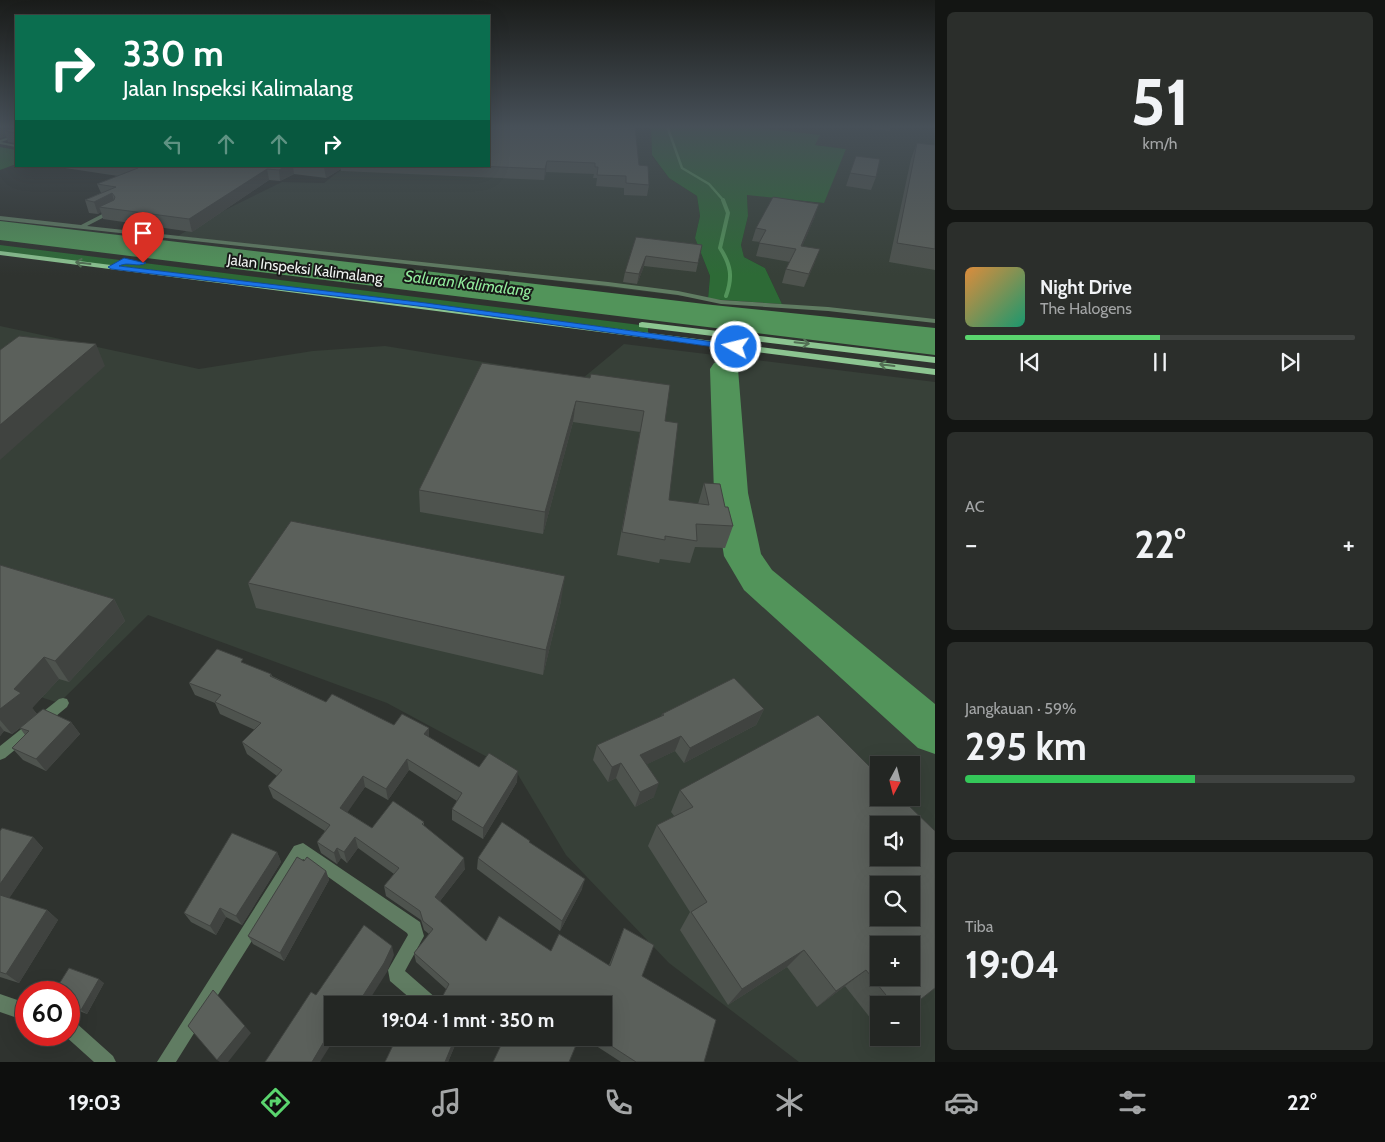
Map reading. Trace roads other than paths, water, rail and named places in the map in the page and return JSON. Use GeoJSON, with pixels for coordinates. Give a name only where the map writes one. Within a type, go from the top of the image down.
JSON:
{"type":"FeatureCollection","features":[{"type":"Feature","properties":{"kind":"main road","name":"Jalan Inspeksi Kalimalang"},"geometry":{"type":"LineString","coordinates":[[0,245],[124,260],[427,302],[704,343],[935,372]]}},
{"type":"Feature","properties":{"kind":"main road","name":"Jalan Inspeksi Kalimalang"},"geometry":{"type":"LineString","coordinates":[[0,253],[935,360]]}},
{"type":"Feature","properties":{"kind":"main road"},"geometry":{"type":"LineString","coordinates":[[111,267],[124,260]]}},
{"type":"Feature","properties":{"kind":"street"},"geometry":{"type":"LineString","coordinates":[[82,227],[116,209]]}},
{"type":"Feature","properties":{"kind":"street"},"geometry":{"type":"LineString","coordinates":[[0,218],[608,284],[678,293],[721,302],[828,308],[935,321]]}},
{"type":"Feature","properties":{"kind":"street"},"geometry":{"type":"LineString","coordinates":[[0,754],[63,703]]}},
{"type":"Feature","properties":{"kind":"street"},"geometry":{"type":"LineString","coordinates":[[166,1062],[299,851],[303,850],[417,932],[396,970],[396,975],[420,996]]}},
{"type":"Feature","properties":{"kind":"street"},"geometry":{"type":"LineString","coordinates":[[0,1003],[15,1008]]}},
{"type":"Feature","properties":{"kind":"street"},"geometry":{"type":"LineString","coordinates":[[80,1038],[107,1062]]}},
{"type":"Feature","properties":{"kind":"water","name":"Saluran Kalimalang"},"geometry":{"type":"Polygon","coordinates":[[[0,221],[713,305],[935,328],[935,355],[0,240],[0,221]]]}},
{"type":"Feature","properties":{"kind":"waterway"},"geometry":{"type":"LineString","coordinates":[[695,176],[709,184],[724,201]]}},
{"type":"Feature","properties":{"kind":"waterway"},"geometry":{"type":"LineString","coordinates":[[723,200],[728,213],[720,248],[727,260],[730,271],[730,283],[726,296]]}},
{"type":"Feature","properties":{"kind":"waterway"},"geometry":{"type":"LineString","coordinates":[[724,354],[724,369]]}},
{"type":"Feature","properties":{"kind":"waterway"},"geometry":{"type":"LineString","coordinates":[[724,369],[731,493],[743,556],[758,580],[935,733]]}}]}
